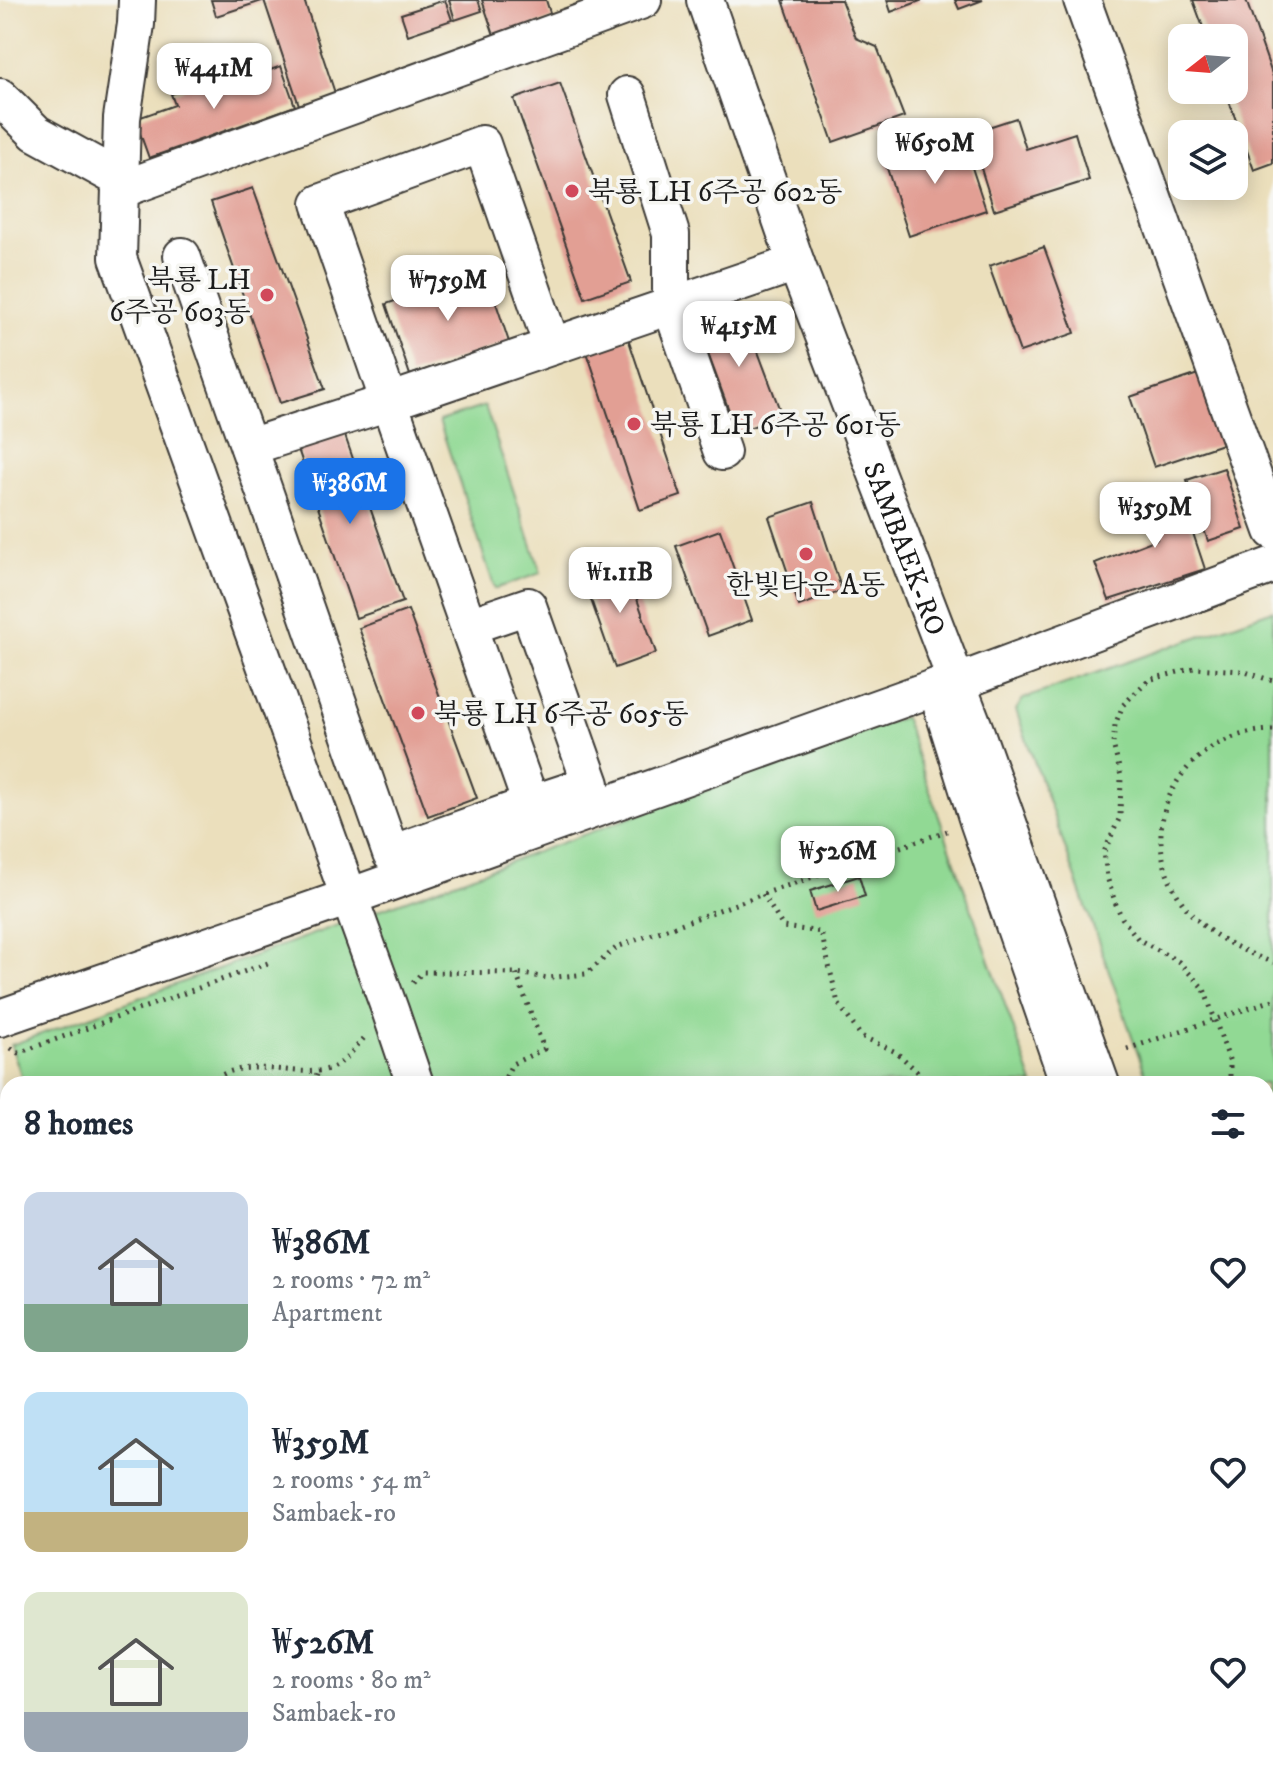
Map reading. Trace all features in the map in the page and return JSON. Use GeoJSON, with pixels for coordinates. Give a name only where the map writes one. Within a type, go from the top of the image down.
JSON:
{"type":"FeatureCollection","features":[{"type":"Feature","properties":{"kind":"street"},"geometry":{"type":"LineString","coordinates":[[137,0],[122,118],[118,258],[412,1076]]}},
{"type":"Feature","properties":{"kind":"street"},"geometry":{"type":"LineString","coordinates":[[120,184],[643,0]]}},
{"type":"Feature","properties":{"kind":"street","name":"SAMBAEK-RO"},"geometry":{"type":"LineString","coordinates":[[705,0],[946,685],[978,821],[1066,1076]]}},
{"type":"Feature","properties":{"kind":"street"},"geometry":{"type":"LineString","coordinates":[[1082,0],[1273,531]]}},
{"type":"Feature","properties":{"kind":"street"},"geometry":{"type":"LineString","coordinates":[[627,95],[671,234],[671,306],[722,452]]}},
{"type":"Feature","properties":{"kind":"street"},"geometry":{"type":"LineString","coordinates":[[0,97],[36,133],[120,184]]}},
{"type":"Feature","properties":{"kind":"street"},"geometry":{"type":"LineString","coordinates":[[531,804],[320,203],[482,144],[552,346]]}},
{"type":"Feature","properties":{"kind":"street"},"geometry":{"type":"LineString","coordinates":[[182,256],[391,854],[591,784],[528,606],[469,626]]}},
{"type":"Feature","properties":{"kind":"street"},"geometry":{"type":"LineString","coordinates":[[249,447],[796,263]]}},
{"type":"Feature","properties":{"kind":"street"},"geometry":{"type":"LineString","coordinates":[[0,1018],[946,685],[1273,565]]}},
{"type":"Feature","properties":{"kind":"street"},"geometry":{"type":"LineString","coordinates":[[946,685],[1098,1076]]}},
{"type":"Feature","properties":{"kind":"path"},"geometry":{"type":"LineString","coordinates":[[1230,1076],[1230,1062],[1204,989],[1179,962],[1138,939],[1122,918],[1115,902],[1107,877],[1104,852],[1120,817],[1121,776],[1113,744],[1115,725],[1123,705],[1148,680],[1194,668],[1242,671],[1273,681]]}},
{"type":"Feature","properties":{"kind":"path"},"geometry":{"type":"LineString","coordinates":[[1273,730],[1252,730],[1196,756],[1173,783],[1163,817],[1161,849],[1181,902],[1204,926],[1231,945],[1273,963]]}},
{"type":"Feature","properties":{"kind":"path"},"geometry":{"type":"LineString","coordinates":[[222,1076],[251,1067],[318,1071],[337,1066],[422,972],[516,973],[548,978],[586,974],[617,947],[978,821]]}},
{"type":"Feature","properties":{"kind":"path"},"geometry":{"type":"LineString","coordinates":[[763,894],[783,927],[821,932],[838,1003],[861,1036],[896,1052],[922,1076]]}},
{"type":"Feature","properties":{"kind":"path"},"geometry":{"type":"LineString","coordinates":[[506,1076],[512,1064],[544,1049],[516,973]]}},
{"type":"Feature","properties":{"kind":"path"},"geometry":{"type":"LineString","coordinates":[[1127,1049],[1273,1000]]}},
{"type":"Feature","properties":{"kind":"path"},"geometry":{"type":"LineString","coordinates":[[316,1076],[318,1071]]}},
{"type":"Feature","properties":{"kind":"green space"},"geometry":{"type":"Polygon","coordinates":[[[485,406],[541,573],[495,589],[439,421],[485,406]]]}},
{"type":"Feature","properties":{"kind":"green space"},"geometry":{"type":"Polygon","coordinates":[[[1273,610],[1273,1076],[1146,1076],[1016,710],[1023,699],[1273,610]]]}},
{"type":"Feature","properties":{"kind":"green space"},"geometry":{"type":"Polygon","coordinates":[[[904,717],[1030,1076],[21,1076],[11,1045],[904,717]]]}},
{"type":"Feature","properties":{"kind":"building"},"geometry":{"type":"Polygon","coordinates":[[[211,0],[262,0],[262,1],[216,16],[211,0]]]}},
{"type":"Feature","properties":{"kind":"building"},"geometry":{"type":"Polygon","coordinates":[[[264,0],[304,0],[335,93],[299,105],[264,0]]]}},
{"type":"Feature","properties":{"kind":"building"},"geometry":{"type":"Polygon","coordinates":[[[445,0],[452,20],[408,35],[401,14],[445,0]]]}},
{"type":"Feature","properties":{"kind":"building"},"geometry":{"type":"Polygon","coordinates":[[[449,0],[478,0],[482,11],[455,20],[449,0]]]}},
{"type":"Feature","properties":{"kind":"building"},"geometry":{"type":"Polygon","coordinates":[[[482,0],[546,0],[552,19],[495,38],[482,0]]]}},
{"type":"Feature","properties":{"kind":"building"},"geometry":{"type":"Polygon","coordinates":[[[783,0],[841,0],[856,38],[877,47],[904,117],[833,142],[783,0]]]}},
{"type":"Feature","properties":{"kind":"building"},"geometry":{"type":"Polygon","coordinates":[[[887,0],[923,0],[891,12],[887,0]]]}},
{"type":"Feature","properties":{"kind":"building"},"geometry":{"type":"Polygon","coordinates":[[[955,0],[983,0],[959,9],[955,0]]]}},
{"type":"Feature","properties":{"kind":"building"},"geometry":{"type":"Polygon","coordinates":[[[1193,0],[1246,0],[1273,77],[1273,163],[1254,170],[1248,153],[1248,120],[1236,120],[1230,104],[1248,104],[1248,24],[1202,24],[1193,0]]]}},
{"type":"Feature","properties":{"kind":"building"},"geometry":{"type":"Polygon","coordinates":[[[281,66],[295,106],[149,158],[135,119],[175,105],[171,94],[210,79],[214,91],[281,66]]]}},
{"type":"Feature","properties":{"kind":"building","name":"북룡 LH 6주공 602동"},"geometry":{"type":"Polygon","coordinates":[[[560,83],[631,282],[585,298],[514,99],[560,83]]]}},
{"type":"Feature","properties":{"kind":"building"},"geometry":{"type":"Polygon","coordinates":[[[1016,118],[1026,149],[1075,133],[1089,180],[994,210],[970,133],[1016,118]]]}},
{"type":"Feature","properties":{"kind":"building"},"geometry":{"type":"Polygon","coordinates":[[[962,137],[986,210],[909,236],[885,162],[962,137]]]}},
{"type":"Feature","properties":{"kind":"building","name":"북룡 LH 6주공 603동"},"geometry":{"type":"Polygon","coordinates":[[[253,188],[325,389],[280,403],[211,202],[253,188]]]}},
{"type":"Feature","properties":{"kind":"building"},"geometry":{"type":"Polygon","coordinates":[[[1044,247],[1075,333],[1020,352],[989,266],[1044,247]]]}},
{"type":"Feature","properties":{"kind":"building"},"geometry":{"type":"Polygon","coordinates":[[[485,270],[509,342],[410,375],[386,304],[485,270]]]}},
{"type":"Feature","properties":{"kind":"building"},"geometry":{"type":"Polygon","coordinates":[[[741,306],[782,416],[737,432],[696,321],[741,306]]]}},
{"type":"Feature","properties":{"kind":"building","name":"북룡 LH 6주공 601동"},"geometry":{"type":"Polygon","coordinates":[[[628,338],[681,496],[640,510],[587,352],[628,338]]]}},
{"type":"Feature","properties":{"kind":"building"},"geometry":{"type":"Polygon","coordinates":[[[1213,369],[1237,439],[1154,467],[1130,397],[1213,369]]]}},
{"type":"Feature","properties":{"kind":"building"},"geometry":{"type":"Polygon","coordinates":[[[344,433],[403,602],[356,618],[298,449],[344,433]]]}},
{"type":"Feature","properties":{"kind":"building"},"geometry":{"type":"Polygon","coordinates":[[[1224,468],[1244,529],[1208,541],[1187,480],[1224,468]]]}},
{"type":"Feature","properties":{"kind":"building"},"geometry":{"type":"Polygon","coordinates":[[[1177,485],[1205,569],[1109,600],[1095,563],[1157,539],[1142,497],[1177,485]]]}},
{"type":"Feature","properties":{"kind":"building","name":"한빛타운 A동"},"geometry":{"type":"Polygon","coordinates":[[[813,502],[842,591],[799,606],[769,517],[813,502]]]}},
{"type":"Feature","properties":{"kind":"building"},"geometry":{"type":"Polygon","coordinates":[[[720,530],[752,620],[708,636],[676,546],[720,530]]]}},
{"type":"Feature","properties":{"kind":"building"},"geometry":{"type":"Polygon","coordinates":[[[624,562],[656,653],[615,668],[583,577],[624,562]]]}},
{"type":"Feature","properties":{"kind":"building","name":"북룡 LH 6주공 605동"},"geometry":{"type":"Polygon","coordinates":[[[408,610],[477,798],[428,816],[359,628],[408,610]]]}},
{"type":"Feature","properties":{"kind":"building"},"geometry":{"type":"Polygon","coordinates":[[[859,876],[865,896],[816,911],[810,891],[859,876]]]}},
{"type":"Feature","properties":{"kind":"place","name":"북룡 LH 6주공 602동"},"geometry":{"type":"Point","coordinates":[572,191]}},
{"type":"Feature","properties":{"kind":"place","name":"북룡 LH 6주공 603동"},"geometry":{"type":"Point","coordinates":[267,295]}},
{"type":"Feature","properties":{"kind":"place","name":"북룡 LH 6주공 601동"},"geometry":{"type":"Point","coordinates":[634,424]}},
{"type":"Feature","properties":{"kind":"place","name":"한빛타운 A동"},"geometry":{"type":"Point","coordinates":[806,554]}},
{"type":"Feature","properties":{"kind":"place","name":"북룡 LH 6주공 605동"},"geometry":{"type":"Point","coordinates":[418,713]}}]}
